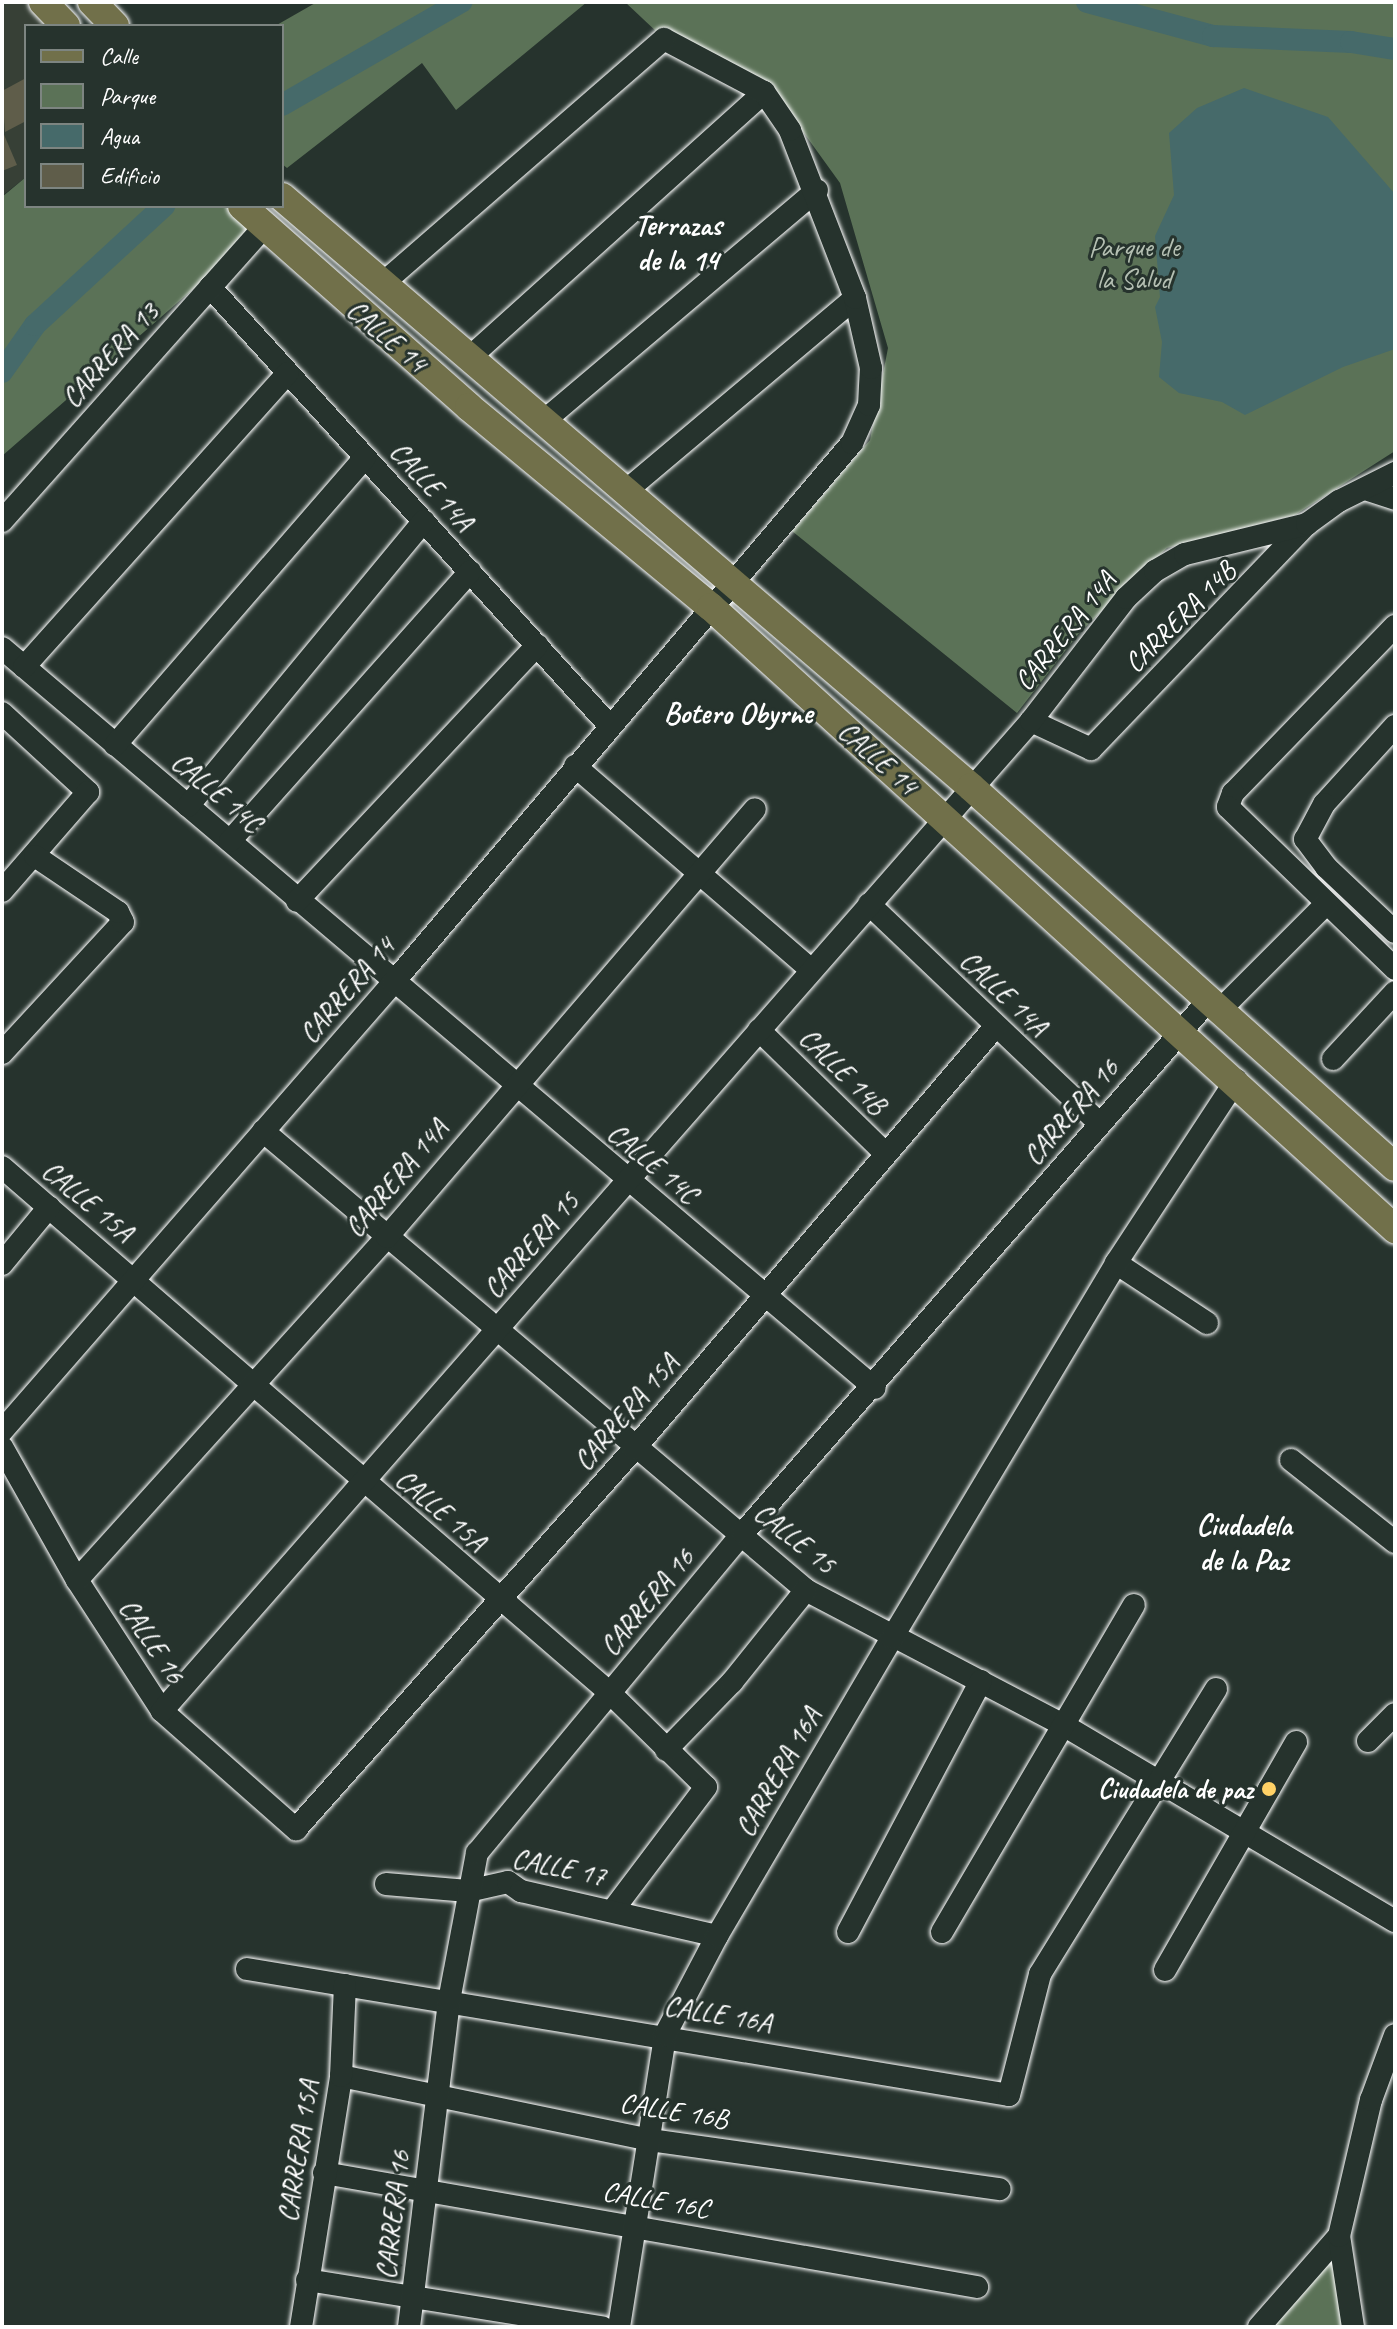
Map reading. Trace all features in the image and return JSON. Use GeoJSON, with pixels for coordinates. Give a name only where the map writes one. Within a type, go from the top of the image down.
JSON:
{"type":"FeatureCollection","features":[{"type":"Feature","properties":{"kind":"main road"},"geometry":{"type":"LineString","coordinates":[[92,2],[113,24]]}},
{"type":"Feature","properties":{"kind":"main road","name":"CALLE 14"},"geometry":{"type":"LineString","coordinates":[[284,199],[971,787],[1395,1167]]}},
{"type":"Feature","properties":{"kind":"main road","name":"CALLE 14"},"geometry":{"type":"LineString","coordinates":[[244,208],[263,228],[711,607],[1236,1080],[1395,1229]]}},
{"type":"Feature","properties":{"kind":"street"},"geometry":{"type":"LineString","coordinates":[[384,282],[664,39],[764,92],[469,358]]}},
{"type":"Feature","properties":{"kind":"street","name":"CARRERA 14"},"geometry":{"type":"LineString","coordinates":[[2,1431],[393,983],[609,725],[852,443],[869,405],[871,368],[855,298],[817,190],[790,130],[764,92]]}},
{"type":"Feature","properties":{"kind":"street"},"geometry":{"type":"LineString","coordinates":[[545,420],[817,190]]}},
{"type":"Feature","properties":{"kind":"street","name":"CARRERA 13"},"geometry":{"type":"LineString","coordinates":[[2,521],[263,228]]}},
{"type":"Feature","properties":{"kind":"street","name":"CALLE 14A"},"geometry":{"type":"LineString","coordinates":[[210,287],[609,725]]}},
{"type":"Feature","properties":{"kind":"street"},"geometry":{"type":"LineString","coordinates":[[627,490],[855,298]]}},
{"type":"Feature","properties":{"kind":"street"},"geometry":{"type":"LineString","coordinates":[[24,667],[288,373]]}},
{"type":"Feature","properties":{"kind":"street"},"geometry":{"type":"LineString","coordinates":[[115,745],[365,457]]}},
{"type":"Feature","properties":{"kind":"street","name":"CARRERA 14A"},"geometry":{"type":"LineString","coordinates":[[945,818],[1031,721],[1126,598],[1155,571],[1185,554],[1307,524],[1339,501],[1368,490],[1395,473]]}},
{"type":"Feature","properties":{"kind":"street"},"geometry":{"type":"LineString","coordinates":[[1368,490],[1395,499]]}},
{"type":"Feature","properties":{"kind":"street"},"geometry":{"type":"LineString","coordinates":[[188,806],[424,521]]}},
{"type":"Feature","properties":{"kind":"street","name":"CARRERA 14B"},"geometry":{"type":"LineString","coordinates":[[1031,721],[1091,749],[1272,567],[1307,524]]}},
{"type":"Feature","properties":{"kind":"street"},"geometry":{"type":"LineString","coordinates":[[1254,537],[1272,567]]}},
{"type":"Feature","properties":{"kind":"street"},"geometry":{"type":"LineString","coordinates":[[230,841],[470,572]]}},
{"type":"Feature","properties":{"kind":"street"},"geometry":{"type":"LineString","coordinates":[[1395,626],[1233,793],[1228,807],[1395,969]]}},
{"type":"Feature","properties":{"kind":"street"},"geometry":{"type":"LineString","coordinates":[[297,901],[537,645]]}},
{"type":"Feature","properties":{"kind":"street","name":"CALLE 14C"},"geometry":{"type":"LineString","coordinates":[[2,648],[513,1085],[875,1388]]}},
{"type":"Feature","properties":{"kind":"street"},"geometry":{"type":"LineString","coordinates":[[2,713],[88,792],[2,891]]}},
{"type":"Feature","properties":{"kind":"street"},"geometry":{"type":"LineString","coordinates":[[1395,726],[1324,804],[1305,839],[1326,867],[1395,932]]}},
{"type":"Feature","properties":{"kind":"street"},"geometry":{"type":"LineString","coordinates":[[575,766],[811,970]]}},
{"type":"Feature","properties":{"kind":"street","name":"CARRERA 14A"},"geometry":{"type":"LineString","coordinates":[[77,1580],[387,1237],[513,1085],[755,809]]}},
{"type":"Feature","properties":{"kind":"street","name":"CARRERA 15"},"geometry":{"type":"LineString","coordinates":[[162,1711],[945,818]]}},
{"type":"Feature","properties":{"kind":"street"},"geometry":{"type":"LineString","coordinates":[[2,1053],[123,922],[118,912],[35,856]]}},
{"type":"Feature","properties":{"kind":"street","name":"CALLE 14A"},"geometry":{"type":"LineString","coordinates":[[869,904],[1100,1124]]}},
{"type":"Feature","properties":{"kind":"street","name":"CARRERA 16"},"geometry":{"type":"LineString","coordinates":[[409,2327],[449,2001],[477,1853],[743,1533],[875,1388],[1181,1031],[1213,1007],[1326,904]]}},
{"type":"Feature","properties":{"kind":"street"},"geometry":{"type":"LineString","coordinates":[[1333,1059],[1395,992]]}},
{"type":"Feature","properties":{"kind":"street","name":"CARRERA 15A"},"geometry":{"type":"LineString","coordinates":[[296,1829],[634,1449],[995,1027]]}},
{"type":"Feature","properties":{"kind":"street","name":"CALLE 14B"},"geometry":{"type":"LineString","coordinates":[[759,1030],[886,1154]]}},
{"type":"Feature","properties":{"kind":"street","name":"CARRERA 16A"},"geometry":{"type":"LineString","coordinates":[[619,2327],[665,2035],[717,1936],[1116,1263],[1236,1080]]}},
{"type":"Feature","properties":{"kind":"street","name":"CALLE 15"},"geometry":{"type":"LineString","coordinates":[[263,1131],[634,1449],[743,1533],[806,1590],[892,1638],[1065,1726],[1158,1786],[1395,1921]]}},
{"type":"Feature","properties":{"kind":"street","name":"CALLE 15A"},"geometry":{"type":"LineString","coordinates":[[2,1167],[136,1280],[362,1483],[610,1693],[706,1787]]}},
{"type":"Feature","properties":{"kind":"street"},"geometry":{"type":"LineString","coordinates":[[2,1264],[49,1207]]}},
{"type":"Feature","properties":{"kind":"street"},"geometry":{"type":"LineString","coordinates":[[1116,1263],[1207,1323]]}},
{"type":"Feature","properties":{"kind":"street","name":"CALLE 16"},"geometry":{"type":"LineString","coordinates":[[2,1447],[77,1580],[162,1711],[296,1829]]}},
{"type":"Feature","properties":{"kind":"street"},"geometry":{"type":"LineString","coordinates":[[1291,1460],[1395,1542]]}},
{"type":"Feature","properties":{"kind":"street"},"geometry":{"type":"LineString","coordinates":[[666,1750],[715,1702],[806,1590]]}},
{"type":"Feature","properties":{"kind":"street"},"geometry":{"type":"LineString","coordinates":[[942,1932],[1134,1605]]}},
{"type":"Feature","properties":{"kind":"street"},"geometry":{"type":"LineString","coordinates":[[848,1932],[981,1681]]}},
{"type":"Feature","properties":{"kind":"street"},"geometry":{"type":"LineString","coordinates":[[1158,1786],[1216,1689]]}},
{"type":"Feature","properties":{"kind":"street"},"geometry":{"type":"LineString","coordinates":[[1368,1741],[1395,1714]]}},
{"type":"Feature","properties":{"kind":"street"},"geometry":{"type":"LineString","coordinates":[[1165,1970],[1296,1742]]}},
{"type":"Feature","properties":{"kind":"street","name":"CALLE 16A"},"geometry":{"type":"LineString","coordinates":[[247,1969],[665,2035],[1009,2095],[1040,1974],[1158,1786]]}},
{"type":"Feature","properties":{"kind":"street","name":"CARRERA 16A"},"geometry":{"type":"LineString","coordinates":[[613,1910],[706,1787]]}},
{"type":"Feature","properties":{"kind":"street","name":"CALLE 17"},"geometry":{"type":"LineString","coordinates":[[386,1884],[468,1891],[508,1882],[521,1891],[717,1936]]}},
{"type":"Feature","properties":{"kind":"street","name":"CARRERA 15A"},"geometry":{"type":"LineString","coordinates":[[301,2327],[341,2076],[345,1985]]}},
{"type":"Feature","properties":{"kind":"street"},"geometry":{"type":"LineString","coordinates":[[1353,2327],[1339,2236],[1371,2100],[1395,2035]]}},
{"type":"Feature","properties":{"kind":"street","name":"CALLE 16B"},"geometry":{"type":"LineString","coordinates":[[341,2076],[650,2140],[1000,2189]]}},
{"type":"Feature","properties":{"kind":"street","name":"CALLE 16C"},"geometry":{"type":"LineString","coordinates":[[324,2173],[426,2188],[977,2287]]}},
{"type":"Feature","properties":{"kind":"street"},"geometry":{"type":"LineString","coordinates":[[1259,2327],[1339,2236]]}},
{"type":"Feature","properties":{"kind":"street"},"geometry":{"type":"LineString","coordinates":[[307,2280],[414,2294],[602,2327]]}},
{"type":"Feature","properties":{"kind":"shaded area"},"geometry":{"type":"Polygon","coordinates":[[[2,2],[46,2],[64,24],[24,24],[24,179],[2,196],[2,2]]]}},
{"type":"Feature","properties":{"kind":"green space"},"geometry":{"type":"Polygon","coordinates":[[[317,2],[587,2],[456,110],[422,63],[287,168],[284,166],[284,24],[278,24],[317,2]]]}},
{"type":"Feature","properties":{"kind":"green space","name":"Parque de la Salud"},"geometry":{"type":"Polygon","coordinates":[[[625,2],[1395,2],[1395,451],[1295,515],[1167,548],[1079,633],[1017,713],[792,531],[870,440],[888,348],[840,183],[770,86],[659,34],[625,2]]]}},
{"type":"Feature","properties":{"kind":"green space"},"geometry":{"type":"Polygon","coordinates":[[[24,179],[24,208],[244,208],[263,228],[2,456],[2,197],[24,179]]]}},
{"type":"Feature","properties":{"kind":"green space"},"geometry":{"type":"Polygon","coordinates":[[[1339,2236],[1348,2327],[1259,2327],[1339,2236]]]}},
{"type":"Feature","properties":{"kind":"water"},"geometry":{"type":"Polygon","coordinates":[[[1244,88],[1328,117],[1395,194],[1395,349],[1343,367],[1245,415],[1222,402],[1179,393],[1159,377],[1162,342],[1155,307],[1160,297],[1155,236],[1174,195],[1169,133],[1197,108],[1244,88]]]}},
{"type":"Feature","properties":{"kind":"building"},"geometry":{"type":"Polygon","coordinates":[[[24,79],[24,122],[5,132],[2,91],[24,79]]]}},
{"type":"Feature","properties":{"kind":"building"},"geometry":{"type":"Polygon","coordinates":[[[2,130],[17,165],[2,171],[2,130]]]}},
{"type":"Feature","properties":{"kind":"waterway"},"geometry":{"type":"LineString","coordinates":[[284,104],[461,2]]}},
{"type":"Feature","properties":{"kind":"waterway"},"geometry":{"type":"LineString","coordinates":[[1087,2],[1213,36],[1351,42],[1395,49]]}},
{"type":"Feature","properties":{"kind":"waterway"},"geometry":{"type":"LineString","coordinates":[[2,372],[35,325],[162,208]]}},
{"type":"Feature","properties":{"kind":"place","name":"Ciudadela de paz"},"geometry":{"type":"Point","coordinates":[1269,1789]}},
{"type":"Feature","properties":{"kind":"district","name":"Terrazas de la 14"},"geometry":{"type":"Point","coordinates":[678,242]}},
{"type":"Feature","properties":{"kind":"district","name":"Botero Obyrne"},"geometry":{"type":"Point","coordinates":[738,713]}},
{"type":"Feature","properties":{"kind":"district","name":"Ciudadela de la Paz"},"geometry":{"type":"Point","coordinates":[1244,1542]}}]}
